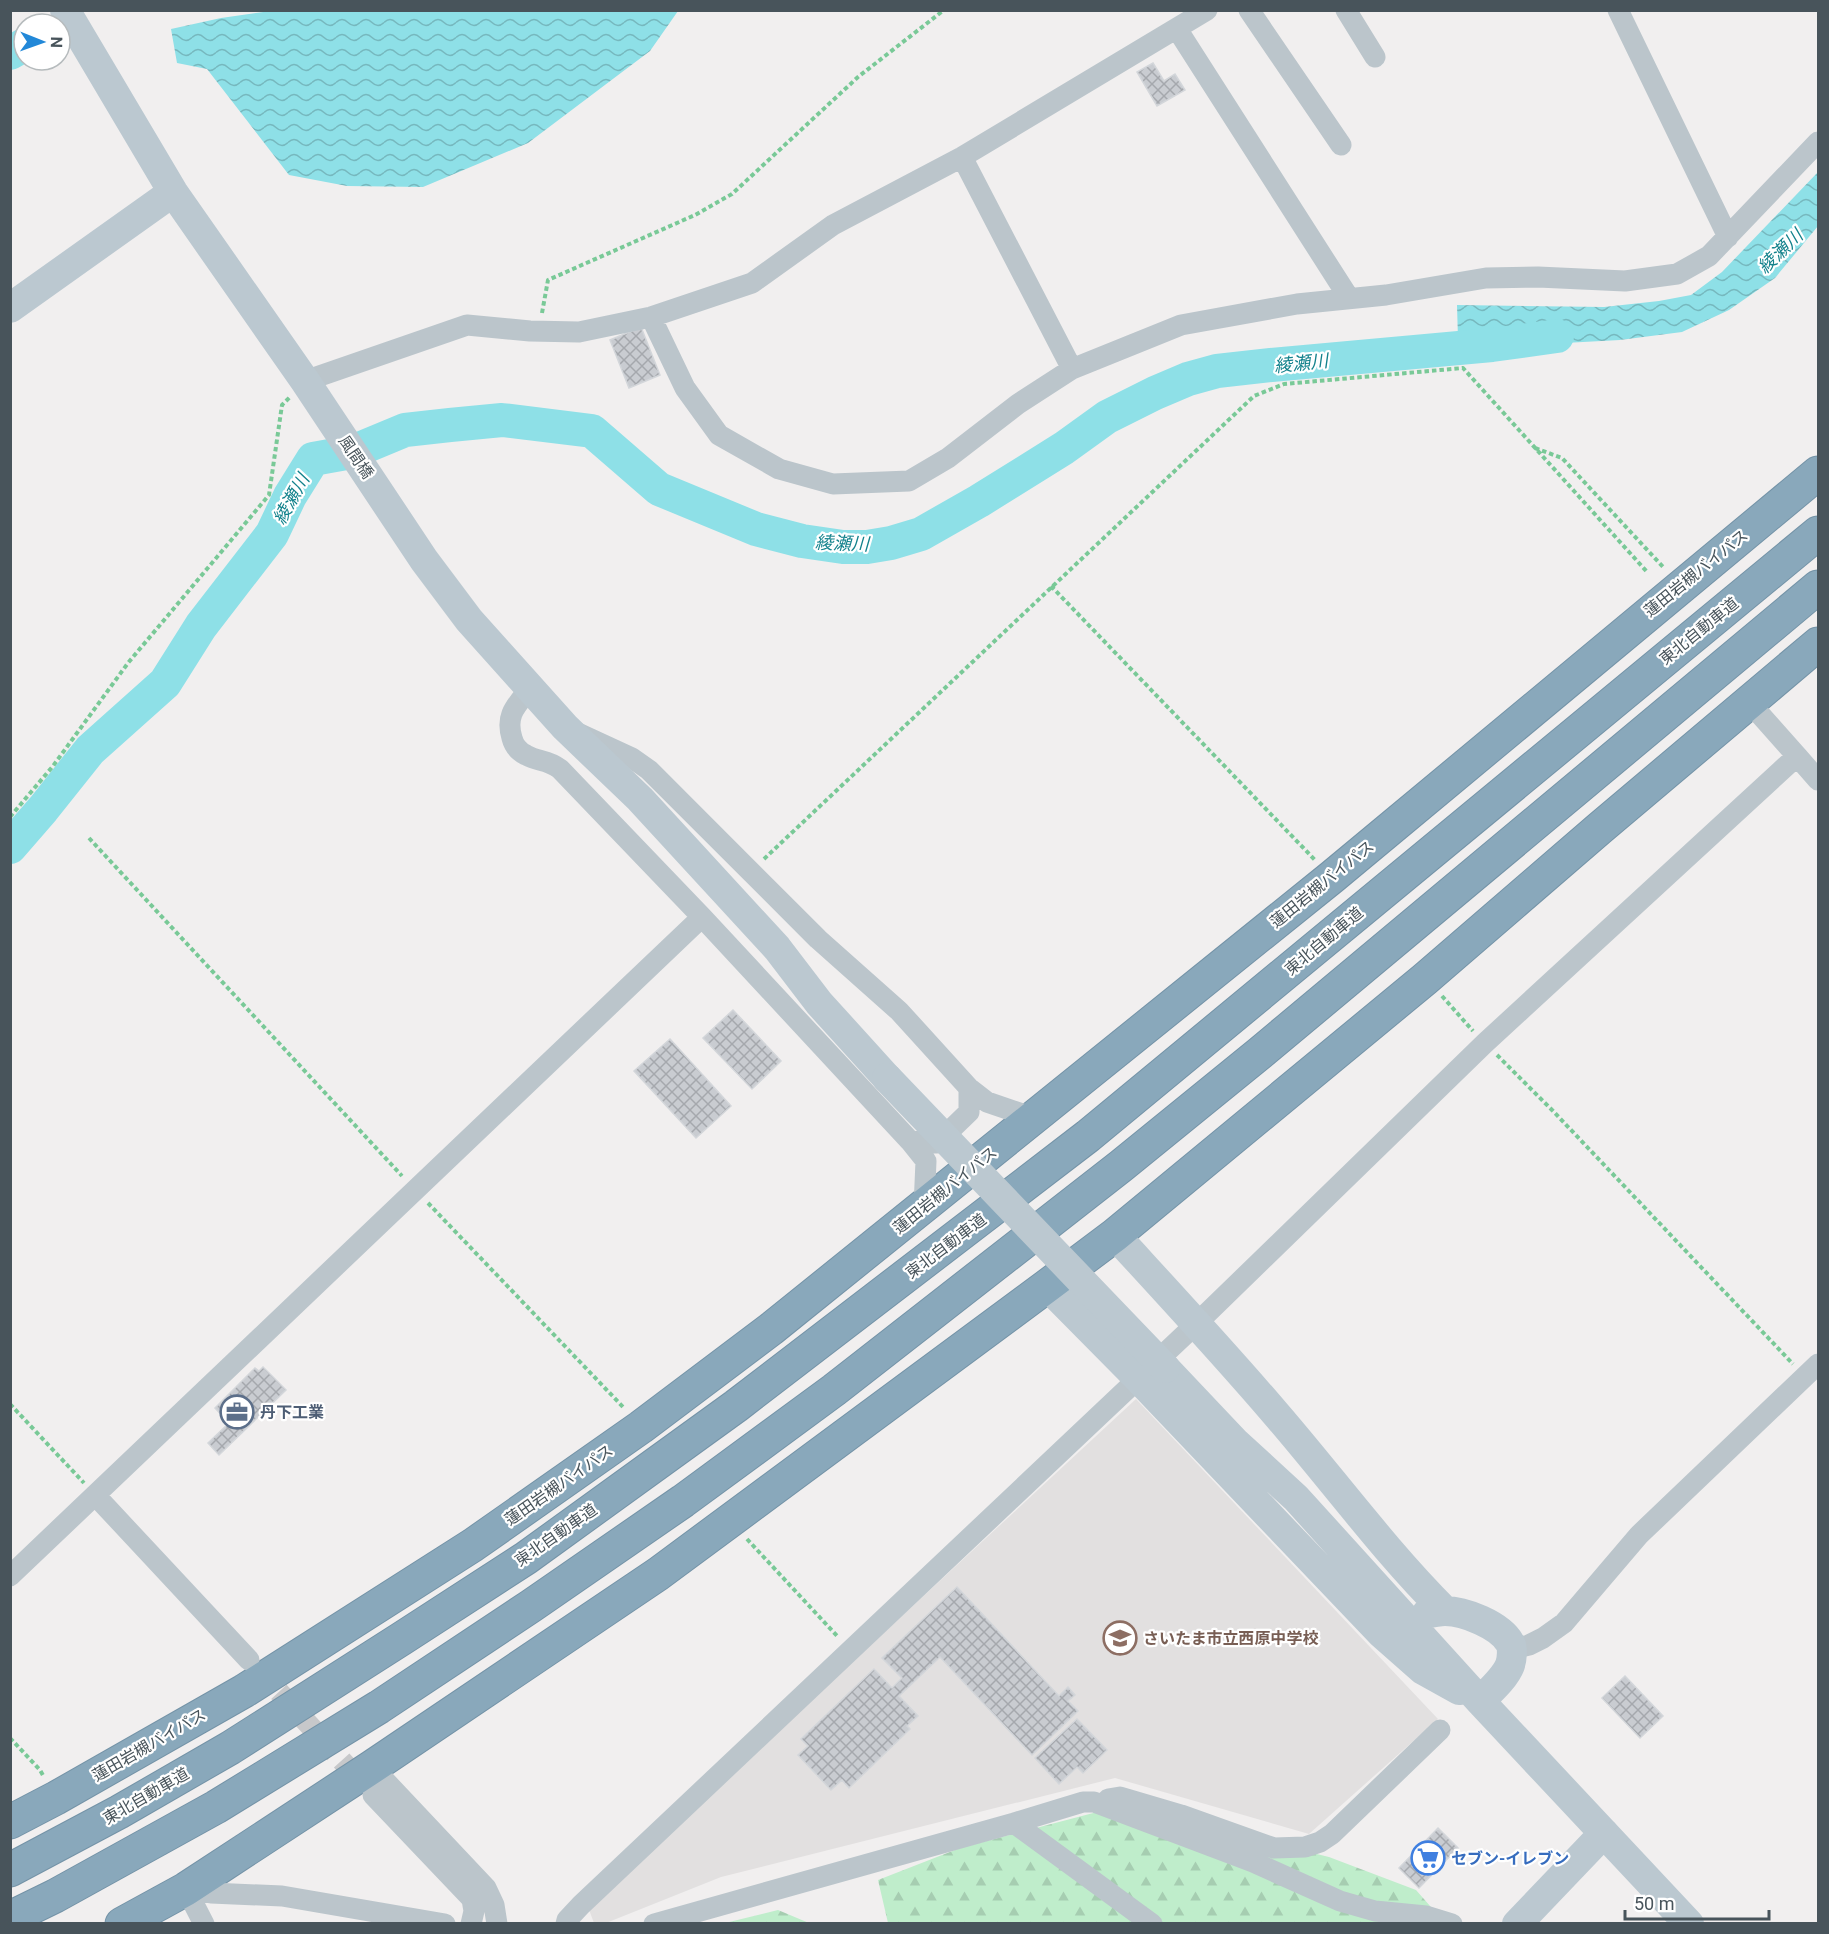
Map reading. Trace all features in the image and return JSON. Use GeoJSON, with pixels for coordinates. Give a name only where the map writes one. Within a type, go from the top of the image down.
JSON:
{"type":"FeatureCollection","features":[{"type":"Feature","properties":{"kind":"highway","name":"蓮田岩槻バイパス"},"geometry":{"type":"LineString","coordinates":[[10,1822],[254,1684],[472,1545],[641,1427],[771,1329],[924,1208],[1332,877],[1818,473]]}},
{"type":"Feature","properties":{"kind":"highway","name":"東北自動車道"},"geometry":{"type":"LineString","coordinates":[[10,1870],[119,1812],[230,1748],[401,1639],[526,1558],[736,1406],[1088,1136],[1818,533]]}},
{"type":"Feature","properties":{"kind":"highway"},"geometry":{"type":"LineString","coordinates":[[10,1918],[55,1896],[216,1807],[379,1707],[683,1502],[834,1390],[1121,1166],[1260,1053],[1818,587]]}},
{"type":"Feature","properties":{"kind":"highway"},"geometry":{"type":"LineString","coordinates":[[122,1923],[186,1889],[373,1781],[658,1574],[1116,1235],[1425,979],[1818,644]]}},
{"type":"Feature","properties":{"kind":"street","name":"風間橋"},"geometry":{"type":"LineString","coordinates":[[65,10],[173,192],[305,381],[424,560],[469,620],[565,727],[640,799],[777,948],[834,995],[894,1071],[1161,1367]]}},
{"type":"Feature","properties":{"kind":"street"},"geometry":{"type":"LineString","coordinates":[[305,381],[467,326],[579,332],[651,317],[752,283],[833,225],[962,157],[1207,10]]}},
{"type":"Feature","properties":{"kind":"street"},"geometry":{"type":"LineString","coordinates":[[1249,10],[1341,145]]}},
{"type":"Feature","properties":{"kind":"street"},"geometry":{"type":"LineString","coordinates":[[1346,10],[1375,57]]}},
{"type":"Feature","properties":{"kind":"street"},"geometry":{"type":"LineString","coordinates":[[1618,10],[1728,237]]}},
{"type":"Feature","properties":{"kind":"street"},"geometry":{"type":"LineString","coordinates":[[1177,29],[1349,298]]}},
{"type":"Feature","properties":{"kind":"street"},"geometry":{"type":"LineString","coordinates":[[651,317],[686,388],[719,435],[779,469],[833,484],[909,481],[948,458],[1018,404],[1072,369],[1181,325],[1297,304],[1386,295],[1486,278],[1538,277],[1625,281],[1677,274],[1709,256],[1818,142]]}},
{"type":"Feature","properties":{"kind":"street"},"geometry":{"type":"LineString","coordinates":[[962,157],[1072,369]]}},
{"type":"Feature","properties":{"kind":"street"},"geometry":{"type":"LineString","coordinates":[[10,308],[173,192]]}},
{"type":"Feature","properties":{"kind":"street"},"geometry":{"type":"LineString","coordinates":[[530,688],[514,709],[508,725],[514,745],[526,756],[550,762],[560,769],[702,917],[910,1141],[926,1161],[924,1208]]}},
{"type":"Feature","properties":{"kind":"street"},"geometry":{"type":"LineString","coordinates":[[1749,702],[1818,780]]}},
{"type":"Feature","properties":{"kind":"street"},"geometry":{"type":"LineString","coordinates":[[565,727],[632,758],[649,770],[818,939],[899,1011],[969,1088],[987,1102],[1034,1118]]}},
{"type":"Feature","properties":{"kind":"street"},"geometry":{"type":"LineString","coordinates":[[566,1923],[581,1905],[851,1651],[1161,1367],[1196,1324],[1485,1043],[1797,756]]}},
{"type":"Feature","properties":{"kind":"street"},"geometry":{"type":"LineString","coordinates":[[10,1576],[702,917]]}},
{"type":"Feature","properties":{"kind":"street"},"geometry":{"type":"LineString","coordinates":[[910,1141],[937,1143],[969,1112],[969,1088]]}},
{"type":"Feature","properties":{"kind":"street"},"geometry":{"type":"LineString","coordinates":[[1116,1235],[1277,1415],[1337,1489],[1416,1581],[1445,1611]]}},
{"type":"Feature","properties":{"kind":"street"},"geometry":{"type":"LineString","coordinates":[[1047,1286],[1248,1431],[1296,1498],[1480,1701],[1689,1923]]}},
{"type":"Feature","properties":{"kind":"street"},"geometry":{"type":"LineString","coordinates":[[1161,1367],[1381,1632],[1423,1670],[1480,1701]]}},
{"type":"Feature","properties":{"kind":"street"},"geometry":{"type":"LineString","coordinates":[[1512,1649],[1536,1642],[1564,1623],[1639,1535],[1814,1377]]}},
{"type":"Feature","properties":{"kind":"street"},"geometry":{"type":"LineString","coordinates":[[95,1494],[249,1660]]}},
{"type":"Feature","properties":{"kind":"street"},"geometry":{"type":"LineString","coordinates":[[1405,1618],[1445,1611],[1464,1614],[1480,1620],[1509,1641],[1512,1649],[1510,1666],[1480,1701]]}},
{"type":"Feature","properties":{"kind":"street"},"geometry":{"type":"LineString","coordinates":[[654,1923],[1083,1802],[1120,1797],[1182,1815],[1274,1848],[1305,1848],[1332,1834],[1440,1730]]}},
{"type":"Feature","properties":{"kind":"street"},"geometry":{"type":"LineString","coordinates":[[373,1781],[472,1899],[474,1911],[471,1923]]}},
{"type":"Feature","properties":{"kind":"street"},"geometry":{"type":"LineString","coordinates":[[373,1781],[486,1888],[494,1905],[497,1923]]}},
{"type":"Feature","properties":{"kind":"street"},"geometry":{"type":"LineString","coordinates":[[1094,1802],[1253,1862],[1340,1901],[1375,1911],[1426,1916],[1452,1923]]}},
{"type":"Feature","properties":{"kind":"street"},"geometry":{"type":"LineString","coordinates":[[1014,1823],[1152,1923]]}},
{"type":"Feature","properties":{"kind":"street"},"geometry":{"type":"LineString","coordinates":[[1517,1923],[1604,1833]]}},
{"type":"Feature","properties":{"kind":"street"},"geometry":{"type":"LineString","coordinates":[[186,1889],[203,1923]]}},
{"type":"Feature","properties":{"kind":"street"},"geometry":{"type":"LineString","coordinates":[[186,1889],[211,1893],[282,1896],[445,1923]]}},
{"type":"Feature","properties":{"kind":"path"},"geometry":{"type":"LineString","coordinates":[[538,331],[548,280],[695,215],[732,194],[858,77],[944,10]]}},
{"type":"Feature","properties":{"kind":"path"},"geometry":{"type":"LineString","coordinates":[[750,872],[1254,396],[1284,384],[1463,368],[1648,573]]}},
{"type":"Feature","properties":{"kind":"path"},"geometry":{"type":"LineString","coordinates":[[10,817],[53,766],[128,663],[269,495],[282,405],[305,381]]}},
{"type":"Feature","properties":{"kind":"path"},"geometry":{"type":"LineString","coordinates":[[1534,447],[1562,458],[1681,586]]}},
{"type":"Feature","properties":{"kind":"path"},"geometry":{"type":"LineString","coordinates":[[1051,586],[1332,877]]}},
{"type":"Feature","properties":{"kind":"path"},"geometry":{"type":"LineString","coordinates":[[88,838],[414,1189],[641,1427]]}},
{"type":"Feature","properties":{"kind":"path"},"geometry":{"type":"LineString","coordinates":[[1425,979],[1485,1043],[1814,1377]]}},
{"type":"Feature","properties":{"kind":"path"},"geometry":{"type":"LineString","coordinates":[[10,1404],[95,1494]]}},
{"type":"Feature","properties":{"kind":"path"},"geometry":{"type":"LineString","coordinates":[[730,1521],[851,1651]]}},
{"type":"Feature","properties":{"kind":"path"},"geometry":{"type":"LineString","coordinates":[[10,1738],[40,1770],[56,1798]]}},
{"type":"Feature","properties":{"kind":"shaded area","name":"さいたま市立西原中学校"},"geometry":{"type":"Polygon","coordinates":[[[1136,1399],[1438,1719],[1309,1834],[1115,1778],[721,1877],[606,1923],[594,1923],[588,1907],[1136,1399]]]}},
{"type":"Feature","properties":{"kind":"green space"},"geometry":{"type":"Polygon","coordinates":[[[1120,1806],[1329,1857],[1416,1890],[1445,1923],[888,1923],[878,1880],[960,1848],[1120,1806]]]}},
{"type":"Feature","properties":{"kind":"green space"},"geometry":{"type":"Polygon","coordinates":[[[778,1910],[809,1923],[725,1923],[778,1910]]]}},
{"type":"Feature","properties":{"kind":"water"},"geometry":{"type":"Polygon","coordinates":[[[278,10],[678,11],[650,51],[528,143],[423,187],[347,186],[289,175],[207,69],[177,63],[171,29],[221,18],[278,10]]]}},
{"type":"Feature","properties":{"kind":"water"},"geometry":{"type":"Polygon","coordinates":[[[1818,172],[1818,226],[1775,278],[1729,310],[1682,332],[1620,340],[1546,344],[1458,340],[1457,305],[1604,307],[1691,295],[1722,272],[1818,172]]]}},
{"type":"Feature","properties":{"kind":"building"},"geometry":{"type":"Polygon","coordinates":[[[1153,63],[1164,81],[1175,74],[1185,90],[1157,106],[1137,72],[1153,63]]]}},
{"type":"Feature","properties":{"kind":"building"},"geometry":{"type":"Polygon","coordinates":[[[641,327],[660,375],[629,388],[610,340],[641,327]]]}},
{"type":"Feature","properties":{"kind":"building"},"geometry":{"type":"Polygon","coordinates":[[[733,1010],[781,1061],[752,1089],[703,1038],[733,1010]]]}},
{"type":"Feature","properties":{"kind":"building"},"geometry":{"type":"Polygon","coordinates":[[[670,1039],[731,1106],[696,1138],[634,1071],[670,1039]]]}},
{"type":"Feature","properties":{"kind":"building"},"geometry":{"type":"Polygon","coordinates":[[[263,1367],[286,1390],[219,1455],[208,1443],[229,1423],[215,1408],[255,1368],[259,1371],[263,1367]]]}},
{"type":"Feature","properties":{"kind":"building"},"geometry":{"type":"Polygon","coordinates":[[[957,1587],[1059,1696],[1068,1687],[1075,1695],[1068,1701],[1078,1711],[1032,1755],[940,1657],[899,1696],[918,1716],[907,1726],[910,1729],[849,1788],[842,1780],[831,1790],[798,1755],[808,1746],[801,1739],[874,1669],[892,1688],[902,1678],[882,1658],[957,1587]]]}},
{"type":"Feature","properties":{"kind":"building"},"geometry":{"type":"Polygon","coordinates":[[[1625,1676],[1663,1716],[1640,1738],[1602,1698],[1625,1676]]]}},
{"type":"Feature","properties":{"kind":"building"},"geometry":{"type":"Polygon","coordinates":[[[1077,1719],[1107,1750],[1083,1773],[1077,1767],[1059,1784],[1035,1758],[1077,1719]]]}},
{"type":"Feature","properties":{"kind":"building","name":"セブン-イレブン"},"geometry":{"type":"Polygon","coordinates":[[[1438,1828],[1458,1848],[1419,1888],[1399,1868],[1438,1828]]]}},
{"type":"Feature","properties":{"kind":"waterway","name":"綾瀬川"},"geometry":{"type":"LineString","coordinates":[[10,847],[90,750],[165,683],[201,626],[272,534],[290,496],[313,459],[352,452],[405,430],[450,425],[502,420],[592,431],[659,489],[756,529],[802,541],[843,547],[867,547],[921,534],[1064,448],[1107,417],[1188,379],[1217,371],[1492,345],[1557,336]]}},
{"type":"Feature","properties":{"kind":"tunnel"},"geometry":{"type":"LineString","coordinates":[[258,1669],[364,1785]]}},
{"type":"Feature","properties":{"kind":"place","name":"丹下工業"},"geometry":{"type":"Point","coordinates":[237,1412]}},
{"type":"Feature","properties":{"kind":"place","name":"さいたま市立西原中学校"},"geometry":{"type":"Point","coordinates":[1120,1638]}},
{"type":"Feature","properties":{"kind":"place","name":"セブン-イレブン"},"geometry":{"type":"Point","coordinates":[1428,1858]}}]}
